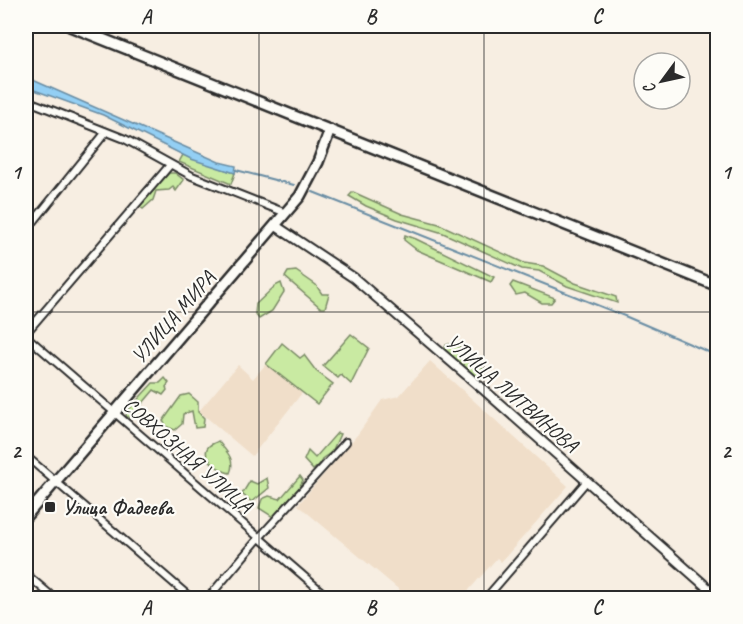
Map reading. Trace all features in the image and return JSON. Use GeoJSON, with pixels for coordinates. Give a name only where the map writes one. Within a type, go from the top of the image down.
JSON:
{"type":"FeatureCollection","features":[{"type":"Feature","properties":{"kind":"main road"},"geometry":{"type":"LineString","coordinates":[[70,26],[717,286]]}},
{"type":"Feature","properties":{"kind":"main road","name":"УЛИЦА МИРА"},"geometry":{"type":"LineString","coordinates":[[26,516],[300,196],[318,162],[330,130]]}},
{"type":"Feature","properties":{"kind":"street"},"geometry":{"type":"LineString","coordinates":[[26,100],[125,139],[192,176],[286,213]]}},
{"type":"Feature","properties":{"kind":"street"},"geometry":{"type":"LineString","coordinates":[[26,231],[106,132]]}},
{"type":"Feature","properties":{"kind":"street"},"geometry":{"type":"LineString","coordinates":[[26,335],[170,165]]}},
{"type":"Feature","properties":{"kind":"street","name":"УЛИЦА ЛИТВИНОВА"},"geometry":{"type":"LineString","coordinates":[[276,226],[354,278],[717,597]]}},
{"type":"Feature","properties":{"kind":"street","name":"СОВХОЗНАЯ УЛИЦА"},"geometry":{"type":"LineString","coordinates":[[26,335],[329,598]]}},
{"type":"Feature","properties":{"kind":"street"},"geometry":{"type":"LineString","coordinates":[[208,598],[346,442]]}},
{"type":"Feature","properties":{"kind":"street"},"geometry":{"type":"LineString","coordinates":[[26,456],[191,598]]}},
{"type":"Feature","properties":{"kind":"street"},"geometry":{"type":"LineString","coordinates":[[486,598],[586,482]]}},
{"type":"Feature","properties":{"kind":"street"},"geometry":{"type":"LineString","coordinates":[[26,574],[54,598]]}},
{"type":"Feature","properties":{"kind":"shaded area"},"geometry":{"type":"Polygon","coordinates":[[[430,361],[568,486],[501,562],[497,558],[462,598],[409,598],[298,505],[358,434],[382,400],[399,396],[430,361]]]}},
{"type":"Feature","properties":{"kind":"shaded area"},"geometry":{"type":"Polygon","coordinates":[[[266,364],[302,393],[252,456],[199,411],[238,365],[253,379],[266,364]]]}},
{"type":"Feature","properties":{"kind":"green space"},"geometry":{"type":"Polygon","coordinates":[[[183,155],[235,173],[231,184],[179,162],[183,155]]]}},
{"type":"Feature","properties":{"kind":"green space"},"geometry":{"type":"Polygon","coordinates":[[[169,173],[175,173],[184,180],[176,191],[173,187],[169,190],[156,191],[153,200],[143,209],[139,206],[169,173]]]}},
{"type":"Feature","properties":{"kind":"green space"},"geometry":{"type":"Polygon","coordinates":[[[353,192],[402,214],[439,224],[524,263],[543,266],[575,283],[616,297],[617,303],[567,286],[539,271],[522,269],[443,233],[397,219],[366,206],[349,196],[353,192]]]}},
{"type":"Feature","properties":{"kind":"green space"},"geometry":{"type":"Polygon","coordinates":[[[405,235],[494,277],[491,282],[417,250],[404,240],[405,235]]]}},
{"type":"Feature","properties":{"kind":"green space"},"geometry":{"type":"Polygon","coordinates":[[[296,271],[316,285],[322,294],[329,294],[325,308],[321,308],[285,277],[288,272],[296,271]]]}},
{"type":"Feature","properties":{"kind":"green space"},"geometry":{"type":"Polygon","coordinates":[[[513,282],[555,298],[551,303],[542,303],[525,293],[516,295],[510,286],[513,282]]]}},
{"type":"Feature","properties":{"kind":"green space"},"geometry":{"type":"Polygon","coordinates":[[[281,283],[284,292],[272,311],[259,319],[255,314],[256,304],[281,283]]]}},
{"type":"Feature","properties":{"kind":"green space"},"geometry":{"type":"Polygon","coordinates":[[[351,334],[369,348],[351,384],[341,375],[338,378],[323,366],[351,334]]]}},
{"type":"Feature","properties":{"kind":"green space"},"geometry":{"type":"Polygon","coordinates":[[[282,343],[300,358],[304,355],[316,371],[333,384],[317,404],[266,364],[282,343]]]}},
{"type":"Feature","properties":{"kind":"green space"},"geometry":{"type":"Polygon","coordinates":[[[446,345],[460,347],[485,370],[484,377],[477,378],[444,351],[446,345]]]}},
{"type":"Feature","properties":{"kind":"green space"},"geometry":{"type":"Polygon","coordinates":[[[165,378],[169,383],[163,395],[154,390],[131,417],[126,417],[127,411],[153,383],[160,383],[165,378]]]}},
{"type":"Feature","properties":{"kind":"green space"},"geometry":{"type":"Polygon","coordinates":[[[189,394],[198,402],[198,412],[204,418],[203,427],[195,428],[192,411],[183,414],[182,424],[175,430],[167,427],[163,421],[181,396],[189,394]]]}},
{"type":"Feature","properties":{"kind":"green space"},"geometry":{"type":"Polygon","coordinates":[[[337,433],[340,434],[332,452],[323,458],[313,470],[304,460],[308,451],[315,458],[337,433]]]}},
{"type":"Feature","properties":{"kind":"green space"},"geometry":{"type":"Polygon","coordinates":[[[218,441],[231,459],[230,473],[217,467],[207,455],[209,446],[218,441]]]}},
{"type":"Feature","properties":{"kind":"green space"},"geometry":{"type":"Polygon","coordinates":[[[300,476],[303,480],[297,491],[287,506],[278,514],[273,517],[259,508],[262,499],[269,496],[280,499],[300,476]]]}},
{"type":"Feature","properties":{"kind":"green space"},"geometry":{"type":"Polygon","coordinates":[[[267,478],[269,488],[252,502],[242,494],[250,481],[257,484],[267,478]]]}},
{"type":"Feature","properties":{"kind":"water"},"geometry":{"type":"Polygon","coordinates":[[[26,77],[219,162],[236,166],[235,173],[191,159],[103,115],[26,87],[26,77]]]}},
{"type":"Feature","properties":{"kind":"waterway"},"geometry":{"type":"LineString","coordinates":[[236,170],[294,185]]}},
{"type":"Feature","properties":{"kind":"waterway"},"geometry":{"type":"LineString","coordinates":[[313,192],[627,317],[718,356]]}},
{"type":"Feature","properties":{"kind":"place","name":"Улица Фадеева"},"geometry":{"type":"Point","coordinates":[50,507]}}]}
